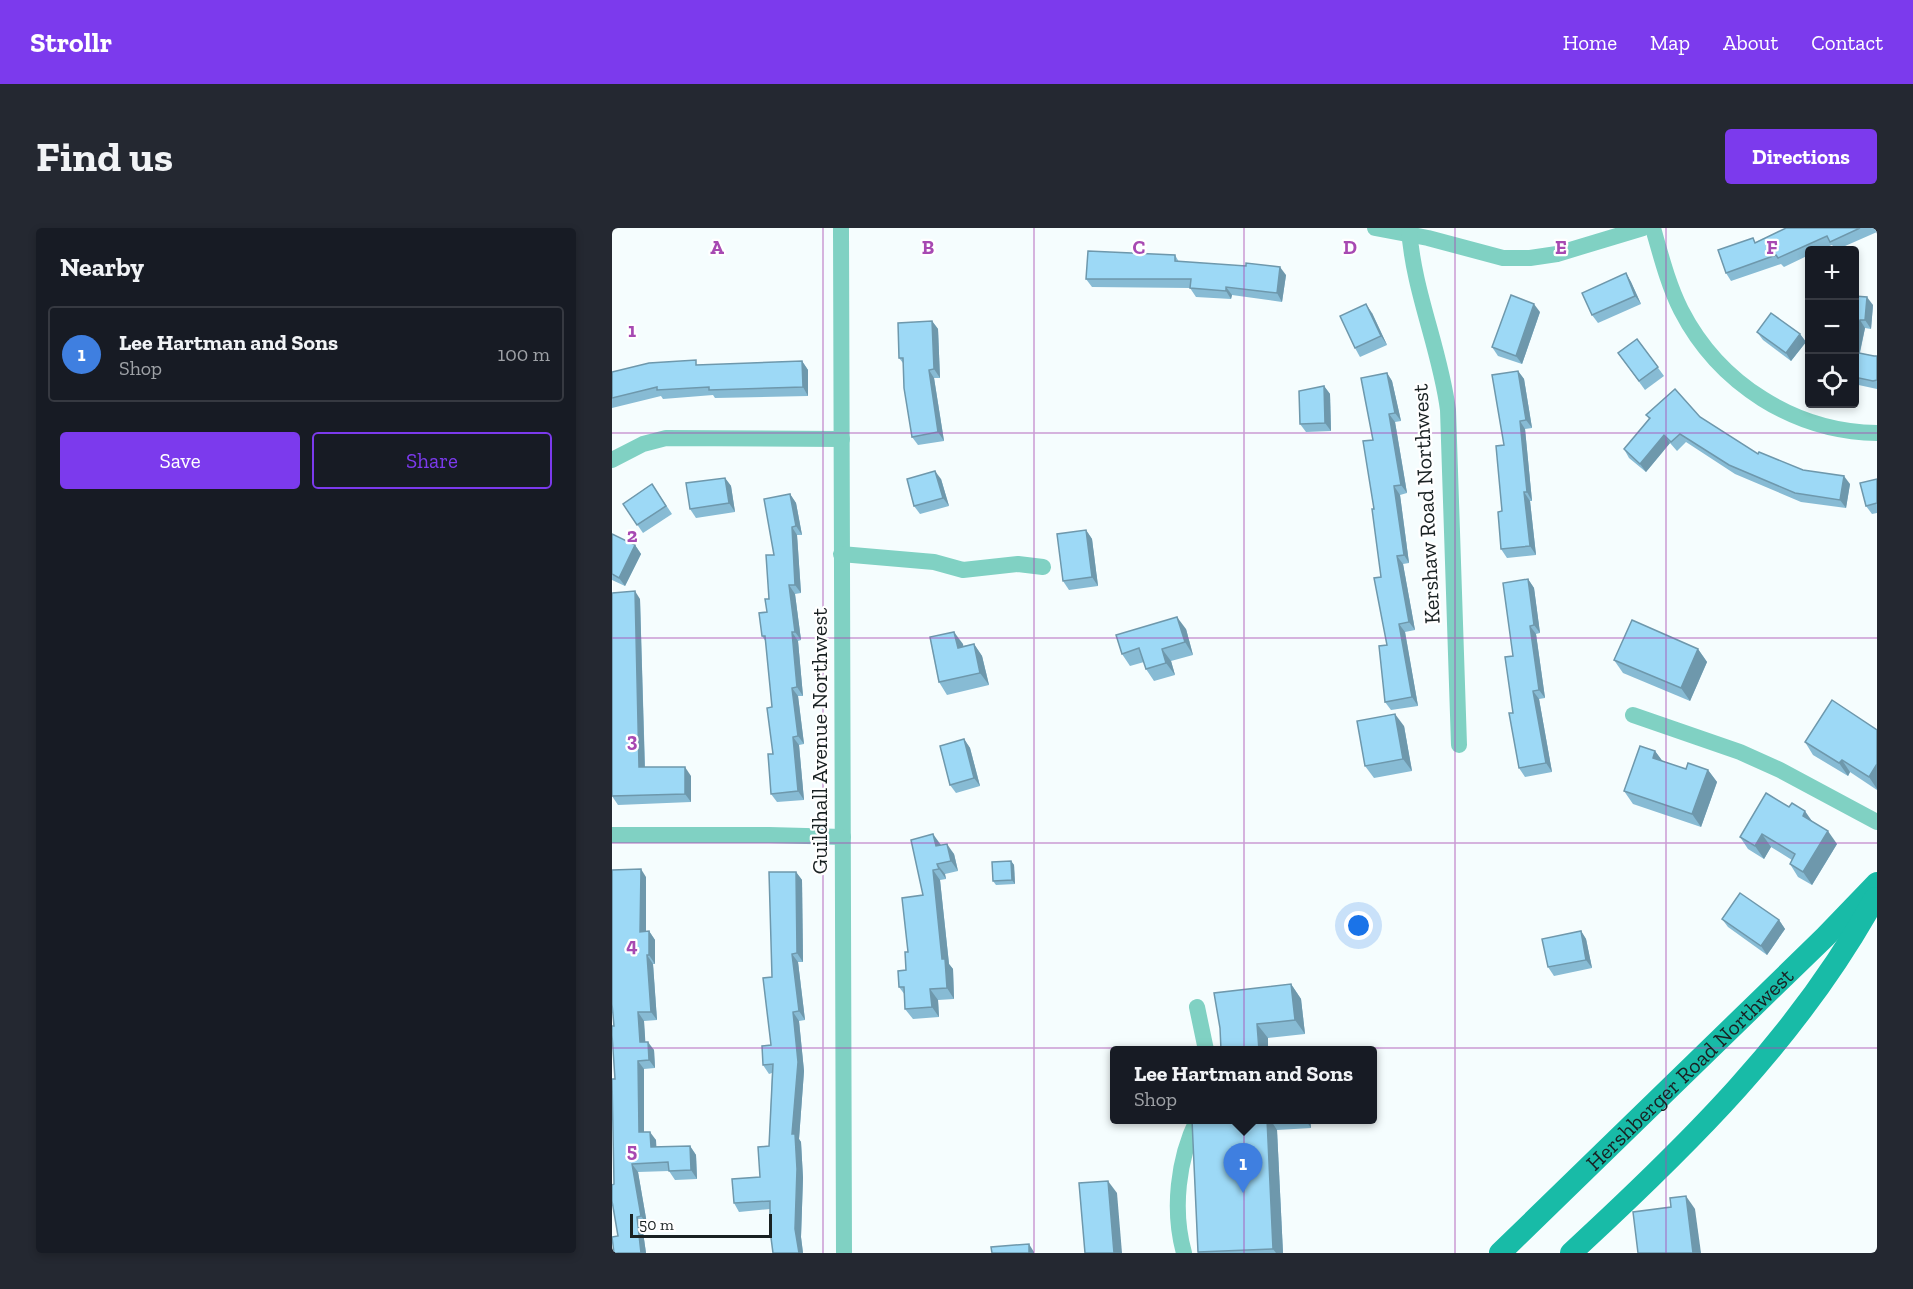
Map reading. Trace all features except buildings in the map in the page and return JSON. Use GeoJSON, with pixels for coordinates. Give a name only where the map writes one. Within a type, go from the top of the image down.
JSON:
{"type":"FeatureCollection","features":[{"type":"Feature","properties":{"kind":"main road","name":"Hershberger Road Northwest"},"geometry":{"type":"LineString","coordinates":[[1500,1253],[1825,937],[1877,883]]}},
{"type":"Feature","properties":{"kind":"main road","name":"Hershberger Road Northwest"},"geometry":{"type":"LineString","coordinates":[[1571,1253],[1684,1145],[1787,1034],[1810,1002],[1877,895]]}},
{"type":"Feature","properties":{"kind":"main road"},"geometry":{"type":"LineString","coordinates":[[1593,1253],[1601,1225]]}},
{"type":"Feature","properties":{"kind":"street","name":"Guildhall Avenue Northwest"},"geometry":{"type":"LineString","coordinates":[[841,228],[844,1253]]}},
{"type":"Feature","properties":{"kind":"street"},"geometry":{"type":"LineString","coordinates":[[1376,228],[1409,231],[1492,256],[1530,258],[1557,254],[1643,228]]}},
{"type":"Feature","properties":{"kind":"street"},"geometry":{"type":"LineString","coordinates":[[1653,228],[1668,280],[1681,311],[1699,339],[1720,365],[1760,397],[1805,421],[1836,430],[1877,433]]}},
{"type":"Feature","properties":{"kind":"street","name":"Kershaw Road Northwest"},"geometry":{"type":"LineString","coordinates":[[1409,231],[1415,280],[1444,382],[1448,410],[1459,745]]}},
{"type":"Feature","properties":{"kind":"street"},"geometry":{"type":"LineString","coordinates":[[612,460],[643,444],[666,438],[842,439]]}},
{"type":"Feature","properties":{"kind":"street"},"geometry":{"type":"LineString","coordinates":[[841,554],[934,561],[963,570],[1018,564],[1043,567]]}},
{"type":"Feature","properties":{"kind":"street"},"geometry":{"type":"LineString","coordinates":[[1634,714],[1740,752],[1780,770],[1877,822]]}},
{"type":"Feature","properties":{"kind":"street"},"geometry":{"type":"LineString","coordinates":[[612,835],[843,837]]}},
{"type":"Feature","properties":{"kind":"street"},"geometry":{"type":"LineString","coordinates":[[1197,1007],[1205,1046]]}},
{"type":"Feature","properties":{"kind":"street"},"geometry":{"type":"LineString","coordinates":[[1184,1253],[1180,1224],[1180,1170],[1186,1145],[1195,1124]]}},
{"type":"Feature","properties":{"kind":"place","name":"Lee Hartman and Sons"},"geometry":{"type":"Point","coordinates":[1243,1193]}}]}
